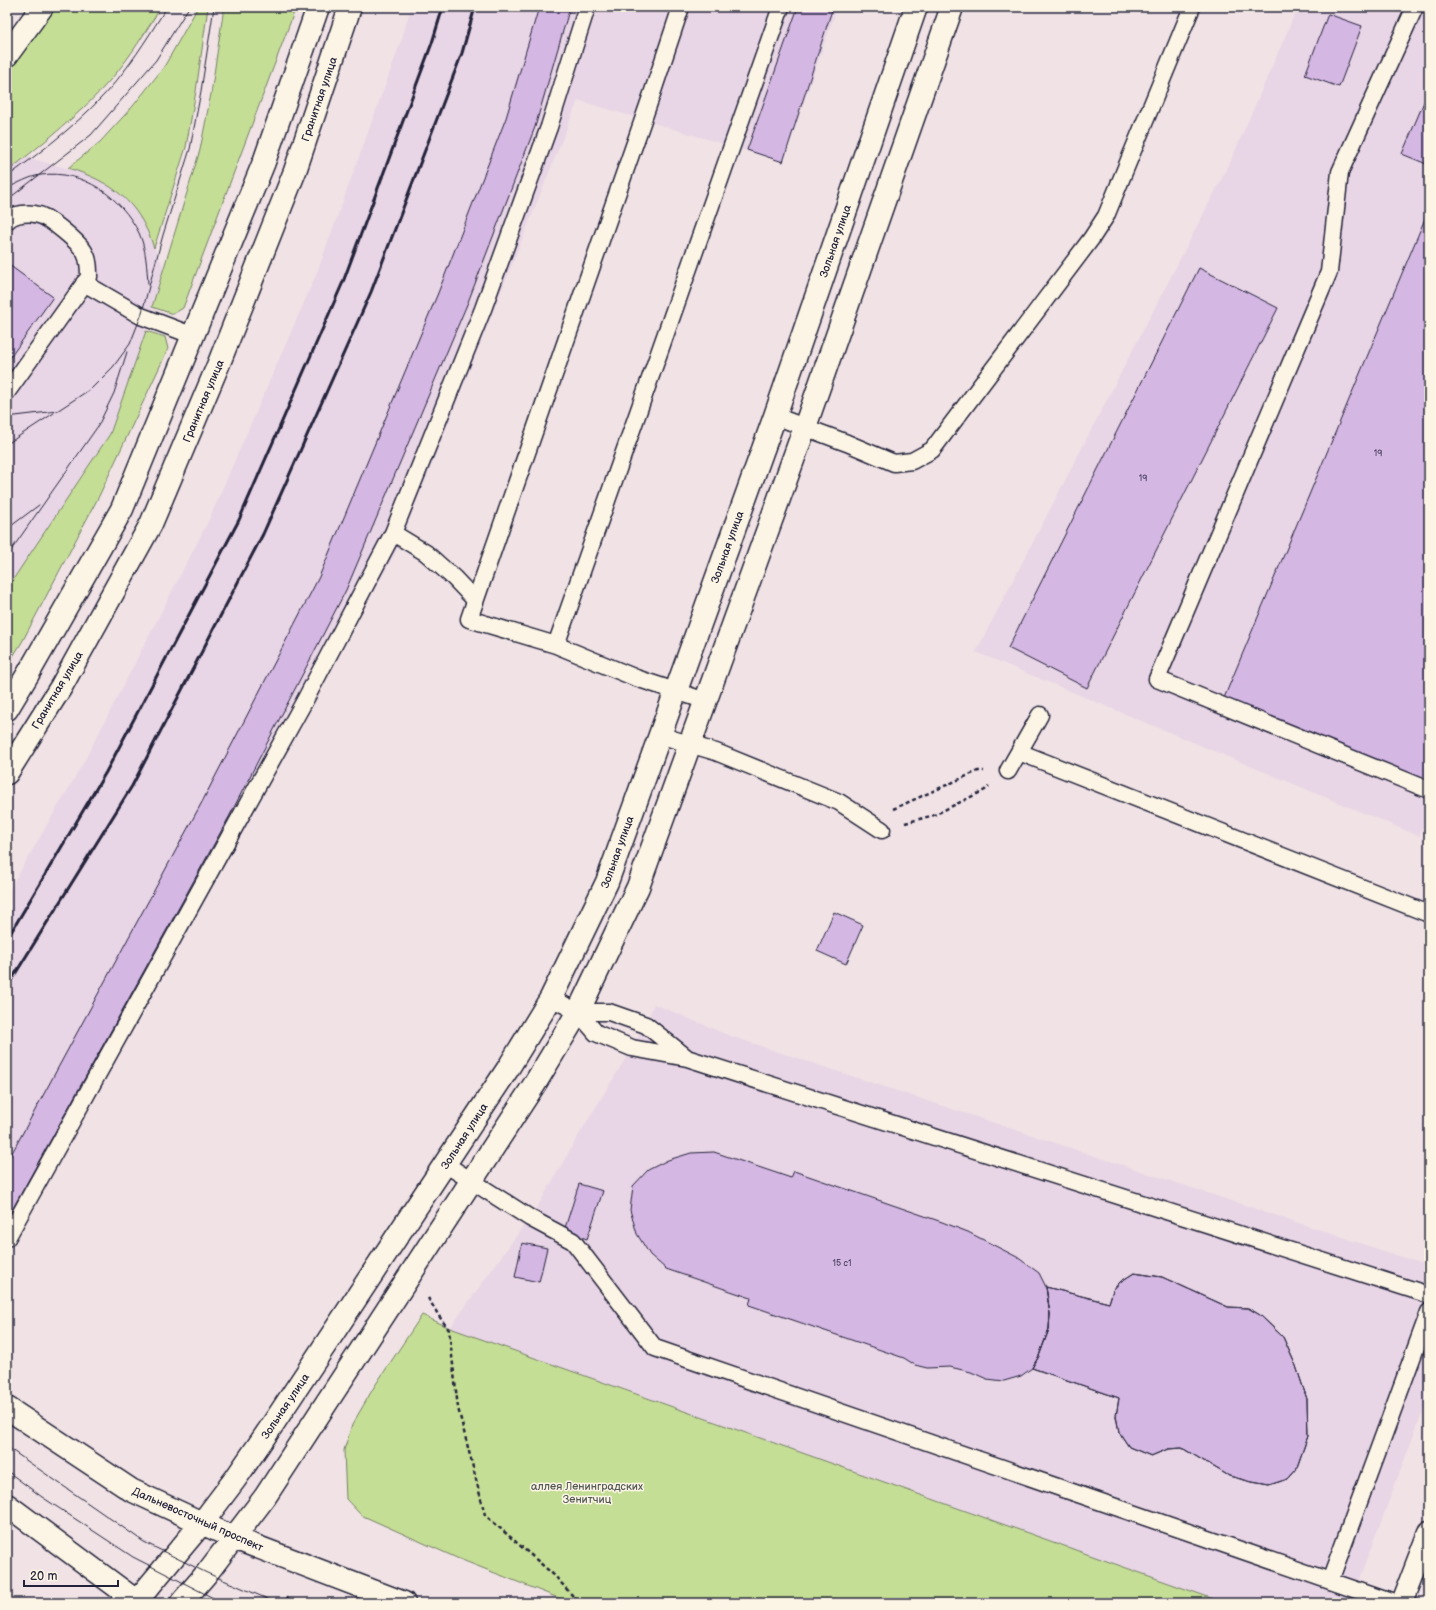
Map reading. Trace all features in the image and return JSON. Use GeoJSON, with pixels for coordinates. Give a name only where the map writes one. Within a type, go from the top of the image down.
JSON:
{"type":"FeatureCollection","features":[{"type":"Feature","properties":{"kind":"street"},"geometry":{"type":"LineString","coordinates":[[7,55],[42,7]]}},
{"type":"Feature","properties":{"kind":"street"},"geometry":{"type":"LineString","coordinates":[[7,709],[122,509],[264,162],[318,7]]}},
{"type":"Feature","properties":{"kind":"street","name":"Гранитная улица"},"geometry":{"type":"LineString","coordinates":[[7,773],[61,687],[151,524],[219,363],[295,171],[350,7]]}},
{"type":"Feature","properties":{"kind":"street","name":"Зольная улица"},"geometry":{"type":"LineString","coordinates":[[137,1602],[202,1523],[269,1430],[508,1070],[551,998],[607,882],[775,416],[916,7]]}},
{"type":"Feature","properties":{"kind":"street"},"geometry":{"type":"LineString","coordinates":[[181,1603],[265,1497],[472,1182],[534,1085],[578,1012],[638,887],[805,427],[952,7]]}},
{"type":"Feature","properties":{"kind":"street","name":"Дальневосточный проспект"},"geometry":{"type":"LineString","coordinates":[[7,1408],[131,1490],[234,1538],[404,1603]]}},
{"type":"Feature","properties":{"kind":"street"},"geometry":{"type":"LineString","coordinates":[[7,1505],[137,1602]]}},
{"type":"Feature","properties":{"kind":"street"},"geometry":{"type":"LineString","coordinates":[[1402,1603],[1429,1533]]}},
{"type":"Feature","properties":{"kind":"lane"},"geometry":{"type":"LineString","coordinates":[[7,1238],[304,702],[393,533],[486,302],[549,127],[587,7]]}},
{"type":"Feature","properties":{"kind":"lane"},"geometry":{"type":"LineString","coordinates":[[681,7],[650,102],[469,619],[556,645],[636,678],[706,701]]}},
{"type":"Feature","properties":{"kind":"lane"},"geometry":{"type":"LineString","coordinates":[[556,645],[781,7]]}},
{"type":"Feature","properties":{"kind":"lane"},"geometry":{"type":"LineString","coordinates":[[775,416],[894,463],[912,461],[932,450],[1091,239],[1106,216],[1192,7]]}},
{"type":"Feature","properties":{"kind":"lane"},"geometry":{"type":"LineString","coordinates":[[1415,7],[1340,172],[1329,272],[1157,679],[1429,790]]}},
{"type":"Feature","properties":{"kind":"lane"},"geometry":{"type":"LineString","coordinates":[[7,221],[23,214],[40,215],[63,230],[85,253],[89,267],[89,277],[7,392]]}},
{"type":"Feature","properties":{"kind":"lane"},"geometry":{"type":"LineString","coordinates":[[84,283],[141,316],[194,336]]}},
{"type":"Feature","properties":{"kind":"lane"},"geometry":{"type":"LineString","coordinates":[[393,533],[426,553],[454,578],[475,600]]}},
{"type":"Feature","properties":{"kind":"lane"},"geometry":{"type":"LineString","coordinates":[[1008,771],[1040,715]]}},
{"type":"Feature","properties":{"kind":"lane"},"geometry":{"type":"LineString","coordinates":[[659,735],[716,752],[839,802],[882,830]]}},
{"type":"Feature","properties":{"kind":"lane"},"geometry":{"type":"LineString","coordinates":[[1019,752],[1429,914]]}},
{"type":"Feature","properties":{"kind":"lane"},"geometry":{"type":"LineString","coordinates":[[551,998],[578,1012],[596,1033],[632,1048],[687,1058],[1429,1295]]}},
{"type":"Feature","properties":{"kind":"lane"},"geometry":{"type":"LineString","coordinates":[[578,1012],[609,1012],[646,1025],[687,1058]]}},
{"type":"Feature","properties":{"kind":"lane"},"geometry":{"type":"LineString","coordinates":[[445,1164],[530,1218],[573,1241],[655,1348],[1394,1603]]}},
{"type":"Feature","properties":{"kind":"lane"},"geometry":{"type":"LineString","coordinates":[[1330,1581],[1429,1312]]}},
{"type":"Feature","properties":{"kind":"path"},"geometry":{"type":"LineString","coordinates":[[864,819],[904,805],[978,771],[1008,771]]}},
{"type":"Feature","properties":{"kind":"path"},"geometry":{"type":"LineString","coordinates":[[882,830],[934,815],[984,790],[1008,771]]}},
{"type":"Feature","properties":{"kind":"path"},"geometry":{"type":"LineString","coordinates":[[427,1295],[449,1330],[458,1408],[486,1515],[554,1576],[578,1603]]}},
{"type":"Feature","properties":{"kind":"path"},"geometry":{"type":"LineString","coordinates":[[286,1598],[300,1603]]}},
{"type":"Feature","properties":{"kind":"shaded area"},"geometry":{"type":"Polygon","coordinates":[[[411,7],[837,7],[783,162],[578,100],[399,546],[7,1244],[7,894],[85,760],[209,520],[317,273],[402,39],[411,7]]]}},
{"type":"Feature","properties":{"kind":"shaded area"},"geometry":{"type":"Polygon","coordinates":[[[1298,7],[1429,7],[1429,813],[1419,836],[976,652],[1230,163],[1298,7]]]}},
{"type":"Feature","properties":{"kind":"shaded area"},"geometry":{"type":"Polygon","coordinates":[[[25,157],[84,173],[105,183],[120,194],[135,209],[148,230],[154,248],[164,268],[146,331],[110,434],[7,589],[7,172],[25,157]]]}},
{"type":"Feature","properties":{"kind":"shaded area"},"geometry":{"type":"Polygon","coordinates":[[[654,1004],[730,1036],[1429,1266],[1429,1395],[1350,1603],[1225,1603],[450,1328],[538,1206],[646,1025],[654,1004]]]}},
{"type":"Feature","properties":{"kind":"green space"},"geometry":{"type":"Polygon","coordinates":[[[52,7],[161,7],[126,61],[88,104],[7,172],[7,68],[52,7]]]}},
{"type":"Feature","properties":{"kind":"green space"},"geometry":{"type":"Polygon","coordinates":[[[198,7],[208,7],[186,147],[154,248],[141,218],[122,196],[111,187],[98,180],[68,168],[100,142],[133,106],[164,67],[198,7]]]}},
{"type":"Feature","properties":{"kind":"green space"},"geometry":{"type":"Polygon","coordinates":[[[224,7],[296,7],[183,308],[173,314],[152,307],[200,150],[211,94],[224,7]]]}},
{"type":"Feature","properties":{"kind":"green space"},"geometry":{"type":"Polygon","coordinates":[[[146,331],[165,337],[168,349],[99,496],[22,642],[7,666],[8,587],[110,434],[146,331]]]}},
{"type":"Feature","properties":{"kind":"green space","name":"аллея Ленинградских Зенитчиц"},"geometry":{"type":"Polygon","coordinates":[[[422,1315],[450,1328],[1225,1603],[571,1603],[457,1558],[361,1515],[346,1499],[344,1450],[352,1425],[374,1387],[422,1315]]]}},
{"type":"Feature","properties":{"kind":"building"},"geometry":{"type":"Polygon","coordinates":[[[539,7],[570,7],[535,127],[468,302],[346,590],[229,817],[7,1219],[7,1162],[202,802],[319,577],[438,293],[506,118],[539,7]]]}},
{"type":"Feature","properties":{"kind":"building"},"geometry":{"type":"Polygon","coordinates":[[[798,7],[833,7],[783,162],[747,150],[798,7]]]}},
{"type":"Feature","properties":{"kind":"building"},"geometry":{"type":"Polygon","coordinates":[[[1328,14],[1362,26],[1339,87],[1305,75],[1328,14]]]}},
{"type":"Feature","properties":{"kind":"building"},"geometry":{"type":"Polygon","coordinates":[[[1429,90],[1429,165],[1402,154],[1429,90]]]}},
{"type":"Feature","properties":{"kind":"building"},"geometry":{"type":"Polygon","coordinates":[[[1429,209],[1429,783],[1224,698],[1429,209]]]}},
{"type":"Feature","properties":{"kind":"building"},"geometry":{"type":"Polygon","coordinates":[[[9,265],[53,297],[7,362],[7,268],[9,265]]]}},
{"type":"Feature","properties":{"kind":"building"},"geometry":{"type":"Polygon","coordinates":[[[1199,268],[1278,308],[1087,688],[1008,648],[1199,268]]]}},
{"type":"Feature","properties":{"kind":"building"},"geometry":{"type":"Polygon","coordinates":[[[834,912],[863,925],[846,964],[817,951],[834,912]]]}},
{"type":"Feature","properties":{"kind":"building"},"geometry":{"type":"Polygon","coordinates":[[[714,1152],[791,1178],[794,1171],[942,1222],[968,1232],[1017,1257],[1039,1273],[1046,1287],[1050,1314],[1049,1329],[1039,1356],[1032,1368],[1021,1376],[1004,1381],[987,1379],[971,1372],[950,1367],[927,1368],[915,1365],[904,1358],[749,1305],[751,1298],[666,1269],[650,1255],[637,1234],[630,1210],[633,1186],[648,1170],[668,1160],[691,1153],[714,1152]]]}},
{"type":"Feature","properties":{"kind":"building"},"geometry":{"type":"Polygon","coordinates":[[[579,1184],[603,1191],[587,1239],[564,1231],[579,1184]]]}},
{"type":"Feature","properties":{"kind":"building"},"geometry":{"type":"Polygon","coordinates":[[[522,1243],[547,1248],[539,1282],[515,1277],[522,1243]]]}},
{"type":"Feature","properties":{"kind":"building"},"geometry":{"type":"Polygon","coordinates":[[[1134,1273],[1162,1277],[1228,1307],[1248,1308],[1260,1315],[1283,1337],[1296,1366],[1307,1399],[1308,1436],[1296,1470],[1288,1479],[1269,1485],[1252,1482],[1229,1476],[1182,1448],[1168,1449],[1151,1456],[1129,1447],[1119,1432],[1116,1416],[1119,1398],[1032,1368],[1039,1356],[1049,1329],[1050,1314],[1046,1287],[1109,1303],[1113,1290],[1120,1282],[1134,1273]]]}},
{"type":"Feature","properties":{"kind":"building"},"geometry":{"type":"Polygon","coordinates":[[[1134,1273],[1162,1277],[1228,1307],[1248,1308],[1260,1315],[1283,1337],[1296,1366],[1307,1399],[1308,1436],[1296,1470],[1288,1479],[1269,1485],[1252,1482],[1229,1476],[1182,1448],[1168,1449],[1151,1456],[1129,1447],[1119,1432],[1116,1416],[1119,1398],[1032,1368],[1039,1356],[1049,1329],[1050,1314],[1046,1287],[1109,1303],[1113,1290],[1120,1282],[1134,1273]]]}},
{"type":"Feature","properties":{"kind":"tram line"},"geometry":{"type":"LineString","coordinates":[[7,177],[65,132],[105,94],[131,62],[167,7]]}},
{"type":"Feature","properties":{"kind":"tram line"},"geometry":{"type":"LineString","coordinates":[[7,200],[91,135],[156,60],[189,7]]}},
{"type":"Feature","properties":{"kind":"tram line"},"geometry":{"type":"LineString","coordinates":[[7,417],[57,411],[92,388],[113,367],[130,344],[141,316],[163,235],[190,149],[214,7]]}},
{"type":"Feature","properties":{"kind":"tram line"},"geometry":{"type":"LineString","coordinates":[[7,188],[28,178],[57,174],[72,176],[99,188],[122,208],[139,233],[145,252],[148,284]]}},
{"type":"Feature","properties":{"kind":"tram line"},"geometry":{"type":"LineString","coordinates":[[7,556],[98,426],[114,393],[127,352]]}},
{"type":"Feature","properties":{"kind":"tram line"},"geometry":{"type":"LineString","coordinates":[[7,444],[54,413]]}},
{"type":"Feature","properties":{"kind":"tram line"},"geometry":{"type":"LineString","coordinates":[[7,529],[39,505]]}},
{"type":"Feature","properties":{"kind":"tram line"},"geometry":{"type":"LineString","coordinates":[[7,1447],[144,1542],[207,1573],[277,1603]]}},
{"type":"Feature","properties":{"kind":"tram line"},"geometry":{"type":"LineString","coordinates":[[7,1471],[42,1497],[133,1557],[223,1603]]}},
{"type":"Feature","properties":{"kind":"railway"},"geometry":{"type":"LineString","coordinates":[[7,939],[106,772],[239,520],[343,282],[432,43],[443,7]]}},
{"type":"Feature","properties":{"kind":"railway"},"geometry":{"type":"LineString","coordinates":[[7,987],[132,786],[263,534],[371,292],[462,53],[475,7]]}}]}
